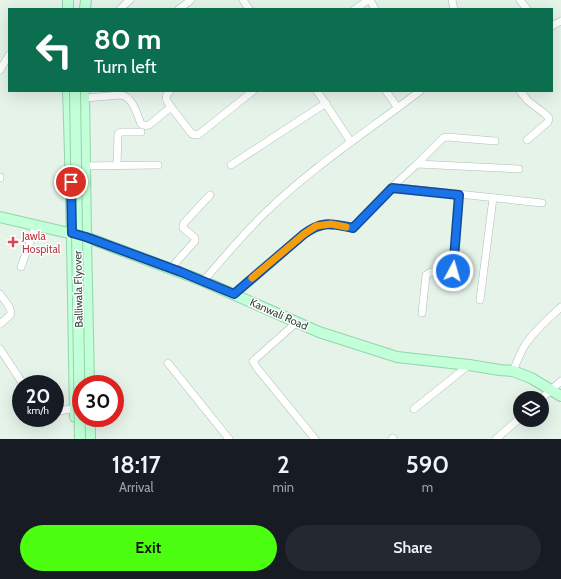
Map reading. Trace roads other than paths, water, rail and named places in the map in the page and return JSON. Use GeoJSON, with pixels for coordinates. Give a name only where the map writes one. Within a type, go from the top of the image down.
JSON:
{"type":"FeatureCollection","features":[{"type":"Feature","properties":{"kind":"street"},"geometry":{"type":"LineString","coordinates":[[121,8],[130,0]]}},
{"type":"Feature","properties":{"kind":"street"},"geometry":{"type":"LineString","coordinates":[[180,8],[192,0]]}},
{"type":"Feature","properties":{"kind":"street"},"geometry":{"type":"LineString","coordinates":[[243,0],[249,8]]}},
{"type":"Feature","properties":{"kind":"street"},"geometry":{"type":"LineString","coordinates":[[357,8],[369,0],[375,8]]}},
{"type":"Feature","properties":{"kind":"street"},"geometry":{"type":"LineString","coordinates":[[0,70],[2,60]]}},
{"type":"Feature","properties":{"kind":"street"},"geometry":{"type":"LineString","coordinates":[[68,92],[74,375]]}},
{"type":"Feature","properties":{"kind":"street","name":"Balliwala Flyover"},"geometry":{"type":"LineString","coordinates":[[75,92],[80,439]]}},
{"type":"Feature","properties":{"kind":"street"},"geometry":{"type":"LineString","coordinates":[[169,92],[166,95],[166,98],[171,107],[192,134],[198,135],[253,92]]}},
{"type":"Feature","properties":{"kind":"street"},"geometry":{"type":"LineString","coordinates":[[319,92],[351,142]]}},
{"type":"Feature","properties":{"kind":"street"},"geometry":{"type":"LineString","coordinates":[[387,92],[398,108]]}},
{"type":"Feature","properties":{"kind":"street"},"geometry":{"type":"LineString","coordinates":[[203,281],[264,214],[293,188],[331,157],[419,92]]}},
{"type":"Feature","properties":{"kind":"street"},"geometry":{"type":"LineString","coordinates":[[521,92],[528,101],[549,118],[548,122],[527,140]]}},
{"type":"Feature","properties":{"kind":"street"},"geometry":{"type":"LineString","coordinates":[[89,375],[86,142],[83,93],[125,96],[131,102],[141,124],[144,126],[149,125],[171,107]]}},
{"type":"Feature","properties":{"kind":"street","name":"Balliwala Flyover"},"geometry":{"type":"LineString","coordinates":[[83,93],[84,375]]}},
{"type":"Feature","properties":{"kind":"street"},"geometry":{"type":"LineString","coordinates":[[231,165],[326,103]]}},
{"type":"Feature","properties":{"kind":"street"},"geometry":{"type":"LineString","coordinates":[[117,166],[118,134],[121,132],[141,132]]}},
{"type":"Feature","properties":{"kind":"street"},"geometry":{"type":"LineString","coordinates":[[234,294],[304,234],[316,226],[331,224],[353,228],[443,138],[447,137],[495,141]]}},
{"type":"Feature","properties":{"kind":"street"},"geometry":{"type":"LineString","coordinates":[[70,142],[78,144],[86,142]]}},
{"type":"Feature","properties":{"kind":"street"},"geometry":{"type":"LineString","coordinates":[[417,164],[519,169]]}},
{"type":"Feature","properties":{"kind":"street"},"geometry":{"type":"LineString","coordinates":[[70,168],[86,166],[158,165]]}},
{"type":"Feature","properties":{"kind":"street"},"geometry":{"type":"LineString","coordinates":[[392,188],[542,203]]}},
{"type":"Feature","properties":{"kind":"street"},"geometry":{"type":"LineString","coordinates":[[171,268],[195,241],[194,237],[183,228],[184,223],[210,195]]}},
{"type":"Feature","properties":{"kind":"street"},"geometry":{"type":"LineString","coordinates":[[422,313],[426,275],[431,272],[448,274],[453,271],[459,195]]}},
{"type":"Feature","properties":{"kind":"street"},"geometry":{"type":"LineString","coordinates":[[480,300],[494,198]]}},
{"type":"Feature","properties":{"kind":"street","name":"Kanwali Road"},"geometry":{"type":"LineString","coordinates":[[0,217],[86,237],[203,281],[319,332],[397,358],[513,371],[531,378],[552,389],[561,396]]}},
{"type":"Feature","properties":{"kind":"street"},"geometry":{"type":"LineString","coordinates":[[21,267],[36,225]]}},
{"type":"Feature","properties":{"kind":"street"},"geometry":{"type":"LineString","coordinates":[[72,277],[87,277]]}},
{"type":"Feature","properties":{"kind":"street"},"geometry":{"type":"LineString","coordinates":[[0,294],[12,312],[0,324]]}},
{"type":"Feature","properties":{"kind":"street"},"geometry":{"type":"LineString","coordinates":[[513,371],[525,345],[561,307]]}},
{"type":"Feature","properties":{"kind":"street"},"geometry":{"type":"LineString","coordinates":[[72,308],[88,308]]}},
{"type":"Feature","properties":{"kind":"street"},"geometry":{"type":"LineString","coordinates":[[297,322],[253,361],[257,368],[315,439]]}},
{"type":"Feature","properties":{"kind":"street"},"geometry":{"type":"LineString","coordinates":[[0,349],[17,375]]}},
{"type":"Feature","properties":{"kind":"street"},"geometry":{"type":"LineString","coordinates":[[168,363],[229,439]]}},
{"type":"Feature","properties":{"kind":"street"},"geometry":{"type":"LineString","coordinates":[[414,409],[469,365]]}},
{"type":"Feature","properties":{"kind":"street"},"geometry":{"type":"LineString","coordinates":[[549,392],[561,381]]}},
{"type":"Feature","properties":{"kind":"street"},"geometry":{"type":"LineString","coordinates":[[496,439],[513,424]]}},
{"type":"Feature","properties":{"kind":"street"},"geometry":{"type":"LineString","coordinates":[[76,427],[76,439]]}},
{"type":"Feature","properties":{"kind":"street"},"geometry":{"type":"LineString","coordinates":[[84,427],[84,439]]}},
{"type":"Feature","properties":{"kind":"street"},"geometry":{"type":"LineString","coordinates":[[90,427],[90,439]]}},
{"type":"Feature","properties":{"kind":"place","name":"Jawla Hospital"},"geometry":{"type":"Point","coordinates":[13,242]}}]}
